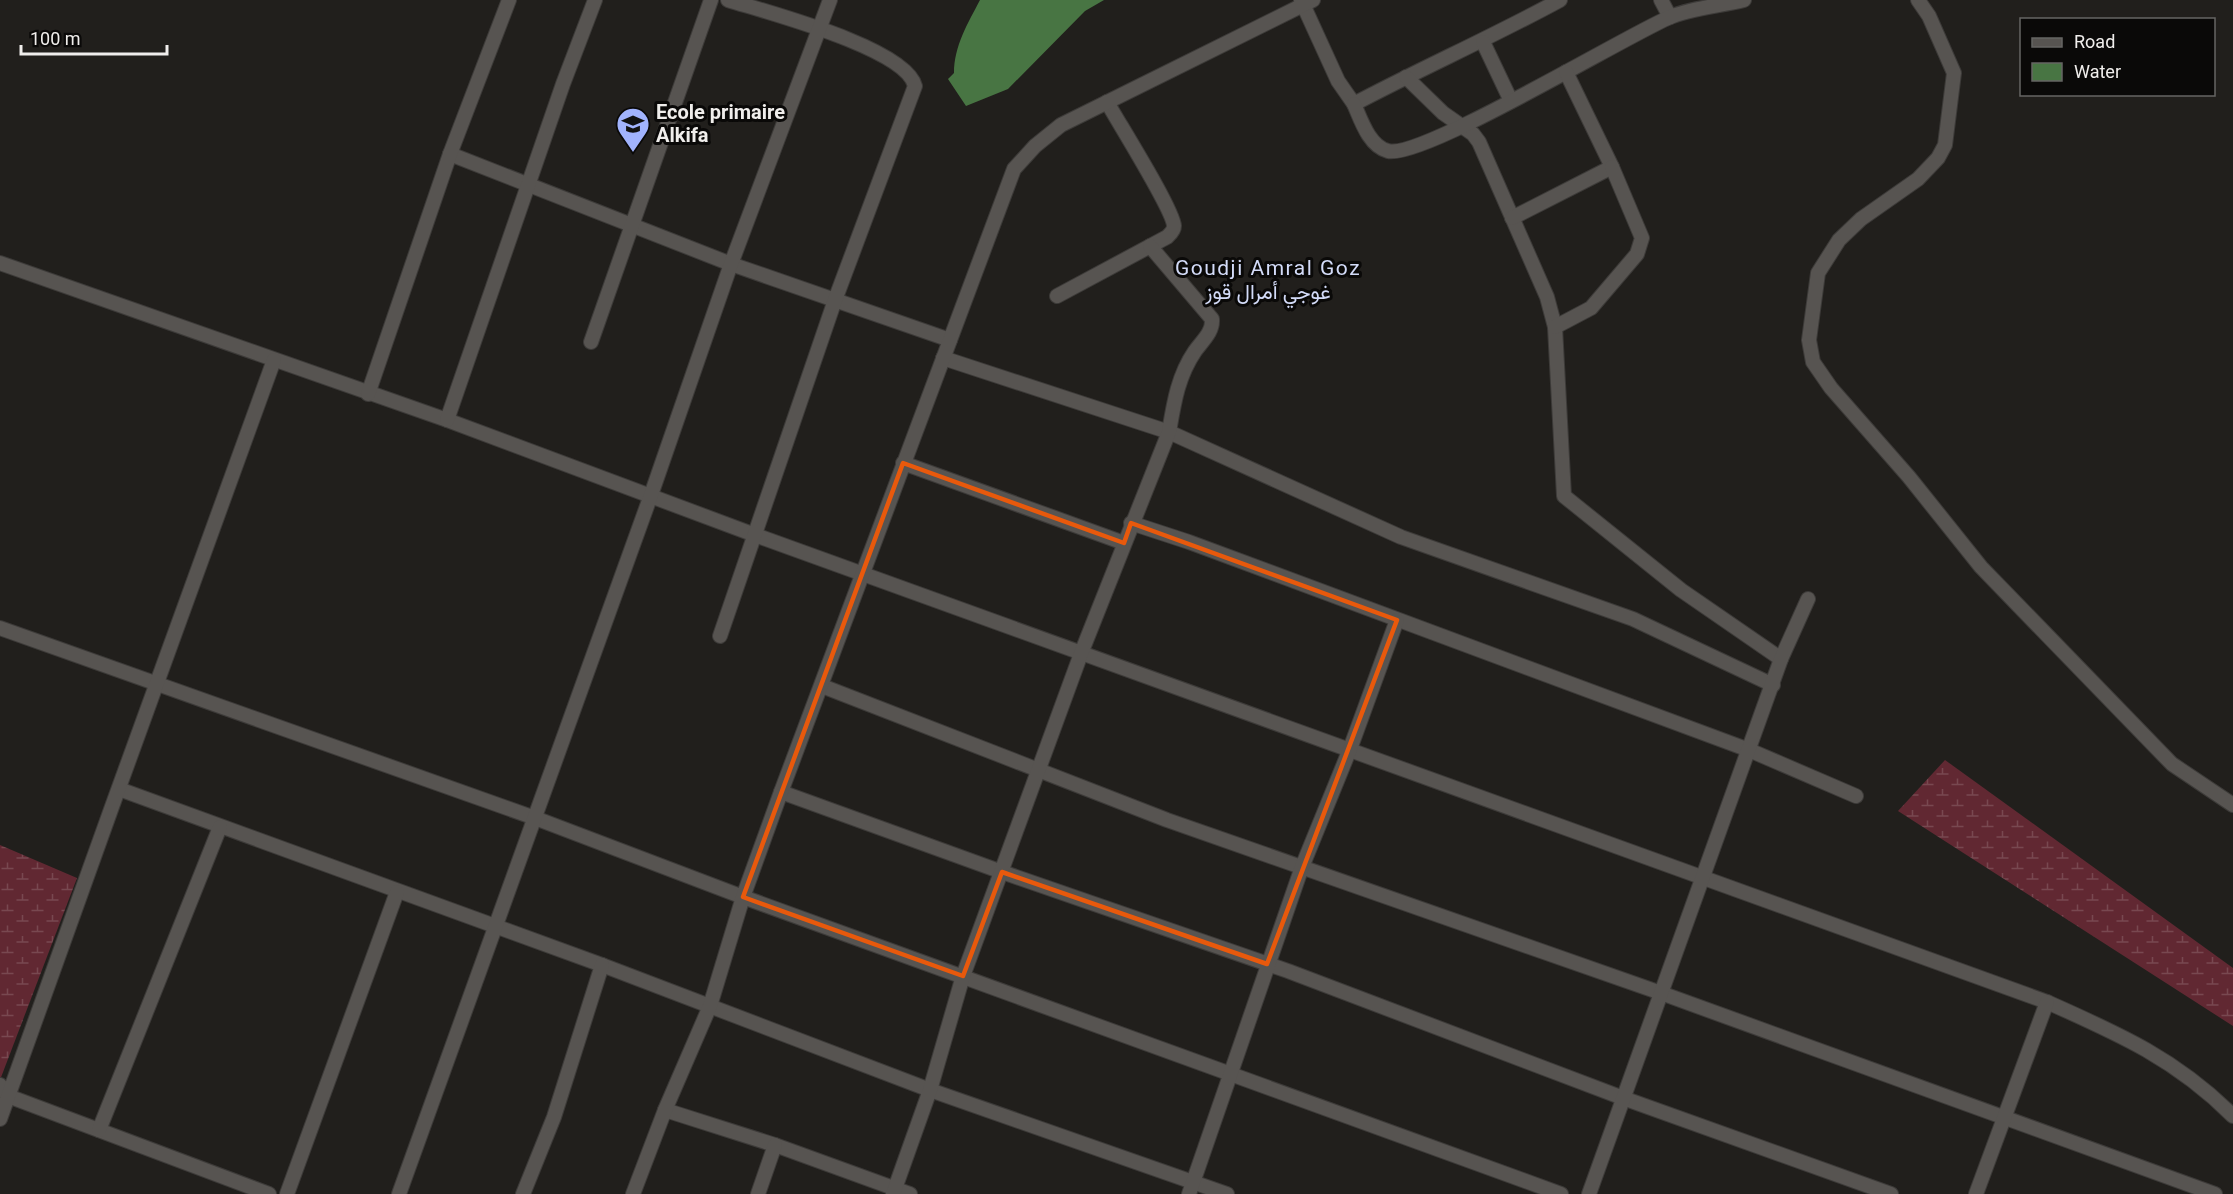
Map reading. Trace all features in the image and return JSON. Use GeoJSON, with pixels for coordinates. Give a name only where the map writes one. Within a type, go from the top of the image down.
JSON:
{"type":"FeatureCollection","features":[{"type":"Feature","properties":{"kind":"street"},"geometry":{"type":"LineString","coordinates":[[368,394],[450,154],[509,0]]}},
{"type":"Feature","properties":{"kind":"street"},"geometry":{"type":"LineString","coordinates":[[447,420],[595,0]]}},
{"type":"Feature","properties":{"kind":"street"},"geometry":{"type":"LineString","coordinates":[[591,342],[711,0]]}},
{"type":"Feature","properties":{"kind":"street"},"geometry":{"type":"LineString","coordinates":[[720,636],[835,300],[915,86],[910,75],[878,51],[819,29],[728,0]]}},
{"type":"Feature","properties":{"kind":"street"},"geometry":{"type":"LineString","coordinates":[[399,1194],[651,495],[731,264],[830,0]]}},
{"type":"Feature","properties":{"kind":"street"},"geometry":{"type":"LineString","coordinates":[[1354,104],[1406,77],[1483,42],[1560,0]]}},
{"type":"Feature","properties":{"kind":"street"},"geometry":{"type":"LineString","coordinates":[[1660,0],[1670,17]]}},
{"type":"Feature","properties":{"kind":"street"},"geometry":{"type":"LineString","coordinates":[[633,1194],[665,1110],[710,1006],[743,897],[781,792],[1014,169],[1035,146],[1061,125],[1306,2],[1338,81],[1354,104],[1373,141],[1387,151],[1403,152],[1463,126],[1670,17],[1744,0]]}},
{"type":"Feature","properties":{"kind":"street"},"geometry":{"type":"LineString","coordinates":[[1918,0],[1929,16],[1954,73],[1945,145],[1938,158],[1918,179],[1861,219],[1839,240],[1818,273],[1809,331],[1813,363],[1981,567],[2172,764],[2233,805]]}},
{"type":"Feature","properties":{"kind":"street"},"geometry":{"type":"LineString","coordinates":[[1483,42],[1511,101]]}},
{"type":"Feature","properties":{"kind":"street"},"geometry":{"type":"LineString","coordinates":[[1555,327],[1591,308],[1637,254],[1642,238],[1612,167],[1566,72]]}},
{"type":"Feature","properties":{"kind":"street"},"geometry":{"type":"LineString","coordinates":[[1406,77],[1443,113],[1463,126],[1479,142],[1547,297],[1555,327],[1564,496],[1681,590],[1781,660]]}},
{"type":"Feature","properties":{"kind":"street"},"geometry":{"type":"LineString","coordinates":[[1057,296],[1167,237],[1174,225],[1107,102]]}},
{"type":"Feature","properties":{"kind":"street"},"geometry":{"type":"LineString","coordinates":[[450,154],[731,264],[950,340]]}},
{"type":"Feature","properties":{"kind":"street"},"geometry":{"type":"LineString","coordinates":[[1512,218],[1612,167]]}},
{"type":"Feature","properties":{"kind":"street"},"geometry":{"type":"LineString","coordinates":[[894,1191],[930,1090],[963,975],[1082,651],[1169,432],[1178,384],[1185,366],[1213,328],[1212,319],[1150,246]]}},
{"type":"Feature","properties":{"kind":"street"},"geometry":{"type":"LineString","coordinates":[[0,263],[447,420],[755,535],[1082,651],[2047,1002],[2156,1053],[2217,1100],[2233,1116]]}},
{"type":"Feature","properties":{"kind":"street"},"geometry":{"type":"LineString","coordinates":[[943,358],[1169,432],[1401,537],[1633,620],[1773,685]]}},
{"type":"Feature","properties":{"kind":"street"},"geometry":{"type":"LineString","coordinates":[[0,1119],[4,1090],[119,789],[154,685],[274,360]]}},
{"type":"Feature","properties":{"kind":"street"},"geometry":{"type":"LineString","coordinates":[[903,463],[1124,543]]}},
{"type":"Feature","properties":{"kind":"street"},"geometry":{"type":"LineString","coordinates":[[1131,523],[1749,750],[1856,796]]}},
{"type":"Feature","properties":{"kind":"street"},"geometry":{"type":"LineString","coordinates":[[1589,1194],[1781,660],[1808,599]]}},
{"type":"Feature","properties":{"kind":"street"},"geometry":{"type":"LineString","coordinates":[[1191,1188],[1229,1072],[1302,867],[1350,749],[1397,620]]}},
{"type":"Feature","properties":{"kind":"street"},"geometry":{"type":"LineString","coordinates":[[0,628],[154,685],[535,818],[743,897],[1561,1194]]}},
{"type":"Feature","properties":{"kind":"street"},"geometry":{"type":"LineString","coordinates":[[822,686],[1167,820],[1660,993],[2214,1194]]}},
{"type":"Feature","properties":{"kind":"street"},"geometry":{"type":"LineString","coordinates":[[119,789],[602,965],[1191,1188],[1227,1194]]}},
{"type":"Feature","properties":{"kind":"street"},"geometry":{"type":"LineString","coordinates":[[781,792],[1267,964],[1623,1098],[1891,1194]]}},
{"type":"Feature","properties":{"kind":"street"},"geometry":{"type":"LineString","coordinates":[[99,1130],[220,827]]}},
{"type":"Feature","properties":{"kind":"street"},"geometry":{"type":"LineString","coordinates":[[287,1194],[397,892]]}},
{"type":"Feature","properties":{"kind":"street"},"geometry":{"type":"LineString","coordinates":[[523,1194],[554,1117],[602,965]]}},
{"type":"Feature","properties":{"kind":"street"},"geometry":{"type":"LineString","coordinates":[[1976,1194],[2002,1117],[2047,1002]]}},
{"type":"Feature","properties":{"kind":"street"},"geometry":{"type":"LineString","coordinates":[[4,1090],[99,1130],[268,1194]]}},
{"type":"Feature","properties":{"kind":"street"},"geometry":{"type":"LineString","coordinates":[[665,1110],[776,1145],[894,1191],[910,1194]]}},
{"type":"Feature","properties":{"kind":"street"},"geometry":{"type":"LineString","coordinates":[[758,1194],[776,1145]]}},
{"type":"Feature","properties":{"kind":"highlighted area"},"geometry":{"type":"Polygon","coordinates":[[[903,463],[1124,543],[1131,523],[1397,620],[1267,964],[1002,872],[963,976],[743,897],[903,463]]]}},
{"type":"Feature","properties":{"kind":"green space"},"geometry":{"type":"Polygon","coordinates":[[[1945,760],[2233,968],[2233,1026],[1898,811],[1945,760]]]}},
{"type":"Feature","properties":{"kind":"green space"},"geometry":{"type":"Polygon","coordinates":[[[0,845],[77,878],[0,1080],[0,845]]]}},
{"type":"Feature","properties":{"kind":"water"},"geometry":{"type":"Polygon","coordinates":[[[980,0],[1104,0],[1085,11],[1008,89],[966,106],[948,79],[954,73],[959,44],[980,0]]]}},
{"type":"Feature","properties":{"kind":"place","name":"Ecole primaire Alkifa"},"geometry":{"type":"Point","coordinates":[633,153]}},
{"type":"Feature","properties":{"kind":"district","name":"Goudji Amral Goz غوجي أمرال قوز"},"geometry":{"type":"Point","coordinates":[1268,280]}}]}
